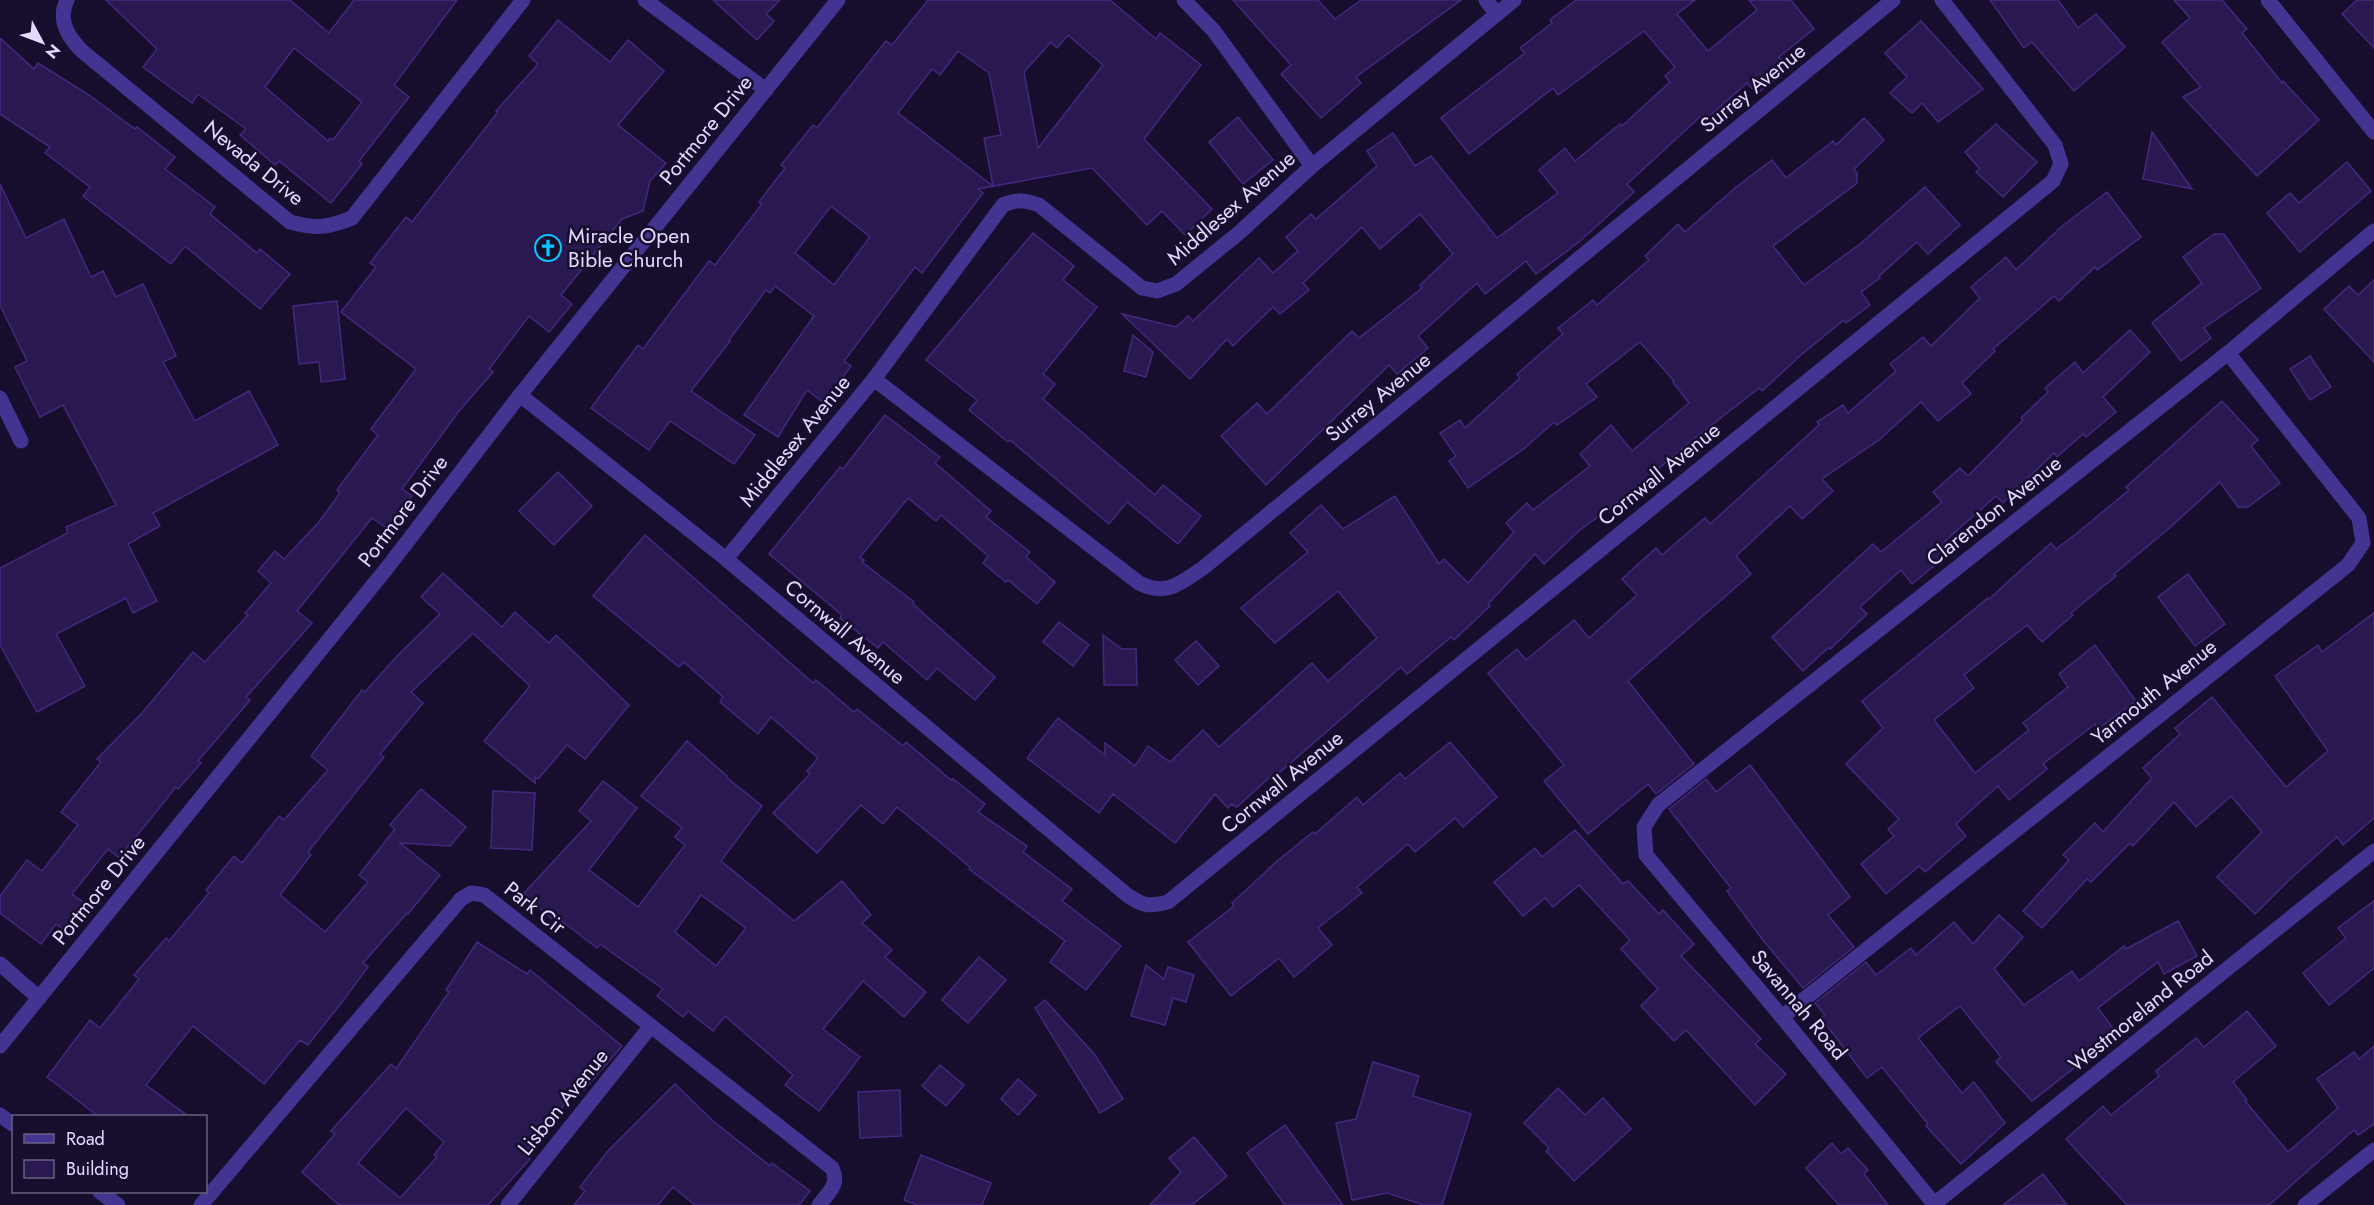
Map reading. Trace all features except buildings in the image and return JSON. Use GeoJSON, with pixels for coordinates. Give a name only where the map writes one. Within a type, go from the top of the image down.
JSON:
{"type":"FeatureCollection","features":[{"type":"Feature","properties":{"kind":"street","name":"Nevada Drive"},"geometry":{"type":"LineString","coordinates":[[67,0],[63,7],[63,23],[70,39],[82,51],[290,222],[312,228],[332,226],[352,218],[523,0]]}},
{"type":"Feature","properties":{"kind":"street"},"geometry":{"type":"LineString","coordinates":[[645,0],[766,90]]}},
{"type":"Feature","properties":{"kind":"street","name":"Portmore Drive"},"geometry":{"type":"LineString","coordinates":[[0,1046],[387,568],[520,395],[838,0]]}},
{"type":"Feature","properties":{"kind":"street"},"geometry":{"type":"LineString","coordinates":[[1184,0],[1214,31],[1312,166]]}},
{"type":"Feature","properties":{"kind":"street"},"geometry":{"type":"LineString","coordinates":[[1486,0],[1497,14]]}},
{"type":"Feature","properties":{"kind":"street","name":"Middlesex Avenue"},"geometry":{"type":"LineString","coordinates":[[726,559],[874,379],[994,215],[1009,202],[1028,201],[1039,205],[1142,288],[1157,291],[1176,284],[1312,166],[1514,0]]}},
{"type":"Feature","properties":{"kind":"street","name":"Surrey Avenue"},"geometry":{"type":"LineString","coordinates":[[874,379],[1139,583],[1152,590],[1167,590],[1203,568],[1893,0]]}},
{"type":"Feature","properties":{"kind":"street","name":"Cornwall Avenue"},"geometry":{"type":"LineString","coordinates":[[520,395],[726,559],[1127,895],[1139,903],[1151,906],[1168,902],[2053,181],[2061,164],[2055,145],[1942,0]]}},
{"type":"Feature","properties":{"kind":"street"},"geometry":{"type":"LineString","coordinates":[[2268,0],[2374,132]]}},
{"type":"Feature","properties":{"kind":"street","name":"Clarendon Avenue"},"geometry":{"type":"LineString","coordinates":[[1644,827],[1658,805],[2228,353],[2374,231]]}},
{"type":"Feature","properties":{"kind":"street","name":"Yarmouth Avenue"},"geometry":{"type":"LineString","coordinates":[[1782,1017],[2348,565],[2363,543],[2359,518],[2228,353]]}},
{"type":"Feature","properties":{"kind":"street"},"geometry":{"type":"LineString","coordinates":[[0,398],[21,441]]}},
{"type":"Feature","properties":{"kind":"street","name":"Savannah Road"},"geometry":{"type":"LineString","coordinates":[[1644,827],[1646,855],[1934,1204]]}},
{"type":"Feature","properties":{"kind":"street","name":"Westmoreland Road"},"geometry":{"type":"LineString","coordinates":[[1934,1204],[2374,851]]}},
{"type":"Feature","properties":{"kind":"street","name":"Park Cir"},"geometry":{"type":"LineString","coordinates":[[201,1205],[460,899],[471,893],[484,895],[832,1168],[836,1176],[836,1184],[819,1205]]}},
{"type":"Feature","properties":{"kind":"street"},"geometry":{"type":"LineString","coordinates":[[0,964],[39,998]]}},
{"type":"Feature","properties":{"kind":"street","name":"Lisbon Avenue"},"geometry":{"type":"LineString","coordinates":[[508,1205],[651,1026]]}},
{"type":"Feature","properties":{"kind":"street"},"geometry":{"type":"LineString","coordinates":[[2305,1205],[2374,1150]]}},
{"type":"Feature","properties":{"kind":"street"},"geometry":{"type":"LineString","coordinates":[[103,1193],[118,1205]]}},
{"type":"Feature","properties":{"kind":"place","name":"Miracle Open Bible Church"},"geometry":{"type":"Point","coordinates":[548,248]}}]}
